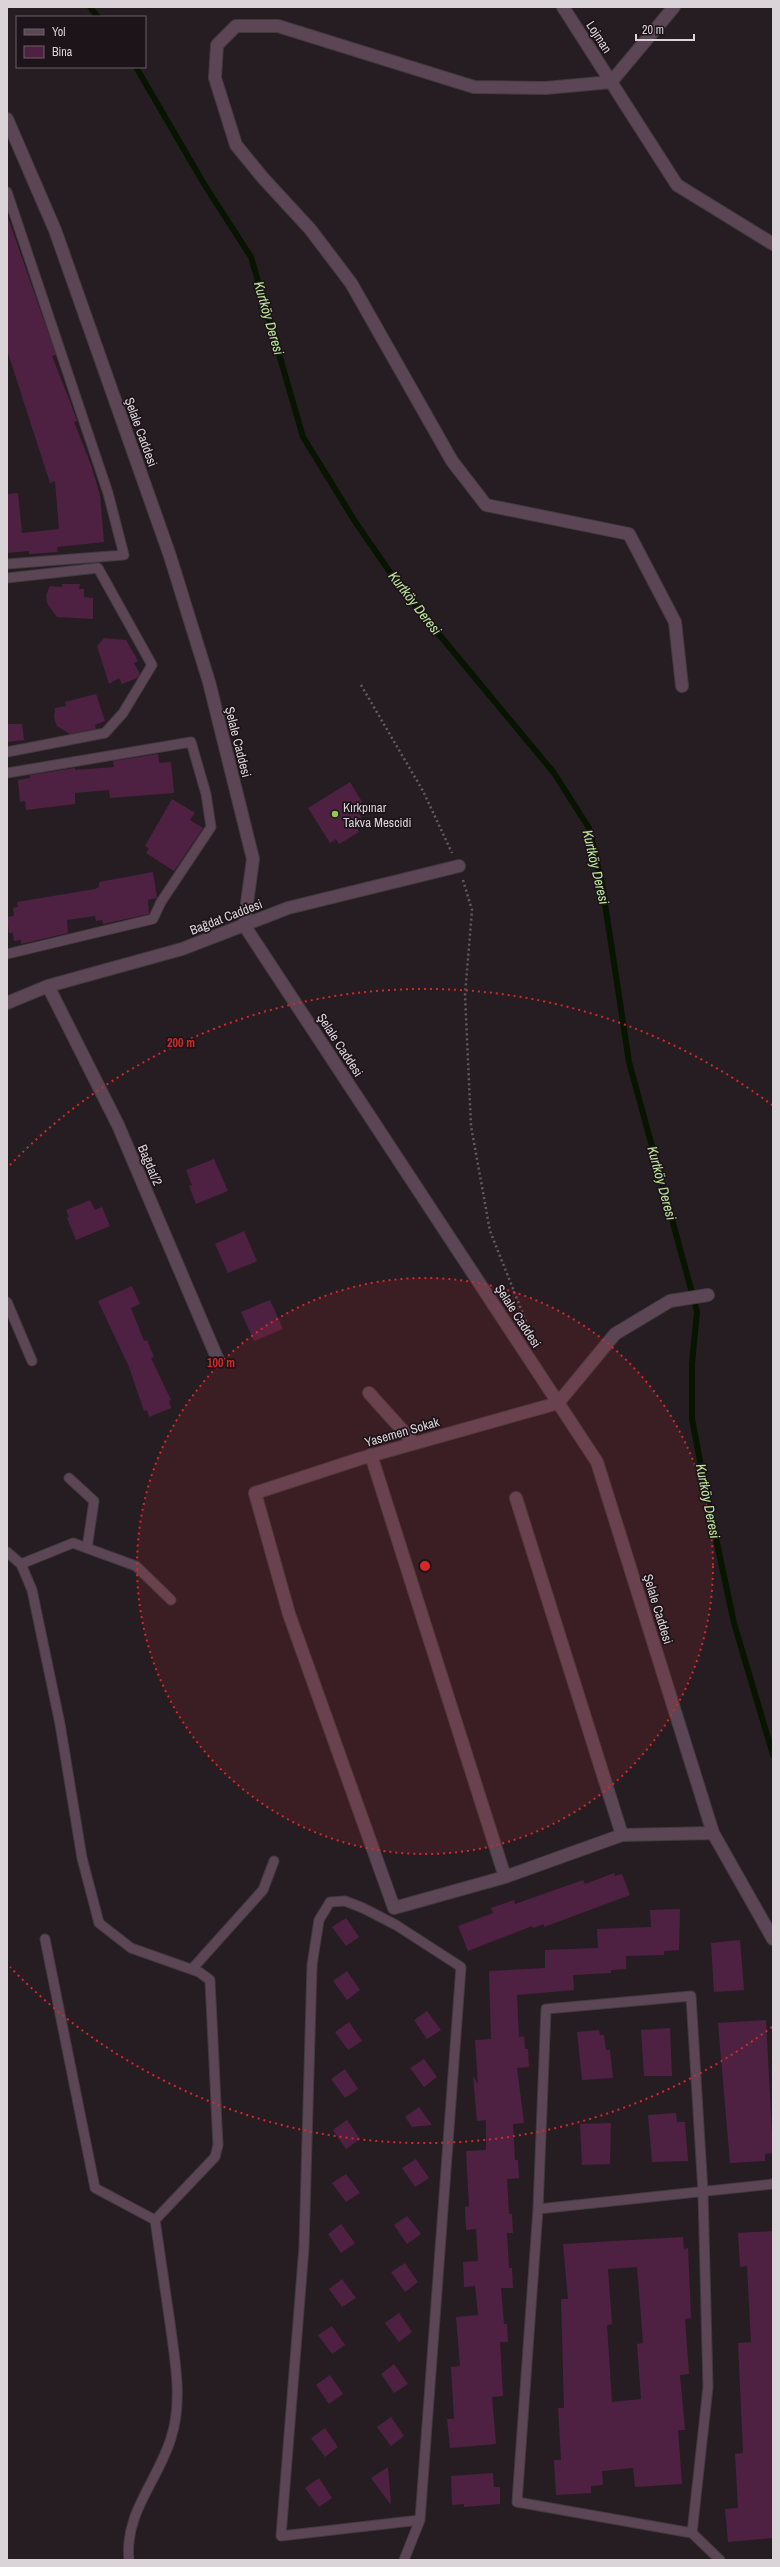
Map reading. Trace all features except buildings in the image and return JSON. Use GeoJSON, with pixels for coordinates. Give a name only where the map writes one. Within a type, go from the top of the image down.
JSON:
{"type":"FeatureCollection","features":[{"type":"Feature","properties":{"kind":"street","name":"Lojman"},"geometry":{"type":"LineString","coordinates":[[563,7],[677,185],[773,244]]}},
{"type":"Feature","properties":{"kind":"street"},"geometry":{"type":"LineString","coordinates":[[674,7],[611,82],[546,88],[474,87],[278,26],[236,26],[217,45],[215,78],[236,145],[263,178],[310,229],[351,283],[452,461],[486,505],[629,534],[675,622],[682,686]]}},
{"type":"Feature","properties":{"kind":"street","name":"Şelale Caddesi"},"geometry":{"type":"LineString","coordinates":[[7,119],[57,238],[170,556],[209,682],[253,859],[244,925],[597,1462],[713,1833],[773,1940]]}},
{"type":"Feature","properties":{"kind":"street","name":"Bağdat Caddesi"},"geometry":{"type":"LineString","coordinates":[[7,1003],[48,986],[182,949],[288,908],[459,866]]}},
{"type":"Feature","properties":{"kind":"street","name":"Bağdat/2"},"geometry":{"type":"LineString","coordinates":[[48,986],[118,1125],[218,1360]]}},
{"type":"Feature","properties":{"kind":"street"},"geometry":{"type":"LineString","coordinates":[[558,1403],[615,1334],[670,1301],[708,1295]]}},
{"type":"Feature","properties":{"kind":"street"},"geometry":{"type":"LineString","coordinates":[[369,1393],[414,1443]]}},
{"type":"Feature","properties":{"kind":"street","name":"Yasemen Sokak"},"geometry":{"type":"LineString","coordinates":[[505,1877],[394,1908],[289,1614],[255,1493],[371,1455],[558,1403]]}},
{"type":"Feature","properties":{"kind":"street"},"geometry":{"type":"LineString","coordinates":[[371,1455],[505,1877],[622,1835],[713,1833]]}},
{"type":"Feature","properties":{"kind":"street"},"geometry":{"type":"LineString","coordinates":[[516,1498],[622,1835]]}},
{"type":"Feature","properties":{"kind":"lane"},"geometry":{"type":"LineString","coordinates":[[7,192],[108,493],[124,555],[7,564]]}},
{"type":"Feature","properties":{"kind":"lane"},"geometry":{"type":"LineString","coordinates":[[7,578],[98,568],[152,665],[123,713],[105,733],[7,752]]}},
{"type":"Feature","properties":{"kind":"lane"},"geometry":{"type":"LineString","coordinates":[[7,773],[191,742],[206,794],[211,827],[162,902],[153,919],[7,954]]}},
{"type":"Feature","properties":{"kind":"lane"},"geometry":{"type":"LineString","coordinates":[[7,1302],[32,1361]]}},
{"type":"Feature","properties":{"kind":"lane"},"geometry":{"type":"LineString","coordinates":[[69,1478],[94,1501],[87,1548]]}},
{"type":"Feature","properties":{"kind":"lane"},"geometry":{"type":"LineString","coordinates":[[21,1564],[73,1543],[136,1566],[171,1600]]}},
{"type":"Feature","properties":{"kind":"lane"},"geometry":{"type":"LineString","coordinates":[[7,1552],[21,1564],[32,1590],[60,1724],[82,1858],[99,1924],[131,1948],[192,1969],[210,1980],[218,2146],[216,2157],[155,2220]]}},
{"type":"Feature","properties":{"kind":"lane"},"geometry":{"type":"LineString","coordinates":[[192,1969],[263,1890],[274,1861]]}},
{"type":"Feature","properties":{"kind":"lane"},"geometry":{"type":"LineString","coordinates":[[404,2560],[420,2520],[461,1967],[396,1925],[363,1908],[345,1901],[330,1902],[319,1920],[312,1965],[304,2247],[281,2536],[420,2520]]}},
{"type":"Feature","properties":{"kind":"lane"},"geometry":{"type":"LineString","coordinates":[[45,1939],[95,2188],[155,2220]]}},
{"type":"Feature","properties":{"kind":"lane"},"geometry":{"type":"LineString","coordinates":[[692,2533],[708,2388],[703,2192],[692,1996],[546,2009],[538,2210],[517,2502],[692,2533],[720,2560]]}},
{"type":"Feature","properties":{"kind":"lane"},"geometry":{"type":"LineString","coordinates":[[538,2210],[773,2184]]}},
{"type":"Feature","properties":{"kind":"lane"},"geometry":{"type":"LineString","coordinates":[[129,2560],[127,2544],[135,2513],[171,2438],[177,2405],[177,2374],[155,2220]]}},
{"type":"Feature","properties":{"kind":"path"},"geometry":{"type":"LineString","coordinates":[[361,684],[423,791],[459,866],[472,910],[465,995],[471,1126],[490,1232],[530,1331]]}},
{"type":"Feature","properties":{"kind":"waterway","name":"Kurtköy Deresi"},"geometry":{"type":"LineString","coordinates":[[90,7],[97,16]]}},
{"type":"Feature","properties":{"kind":"waterway","name":"Kurtköy Deresi"},"geometry":{"type":"LineString","coordinates":[[137,68],[204,184],[251,257],[303,437],[356,523],[403,591],[554,773],[589,828],[602,884],[629,1062],[697,1311],[692,1364],[692,1419],[705,1487],[734,1623],[773,1755]]}},
{"type":"Feature","properties":{"kind":"place","name":"Kırkpınar Takva Mescidi"},"geometry":{"type":"Point","coordinates":[335,814]}}]}
